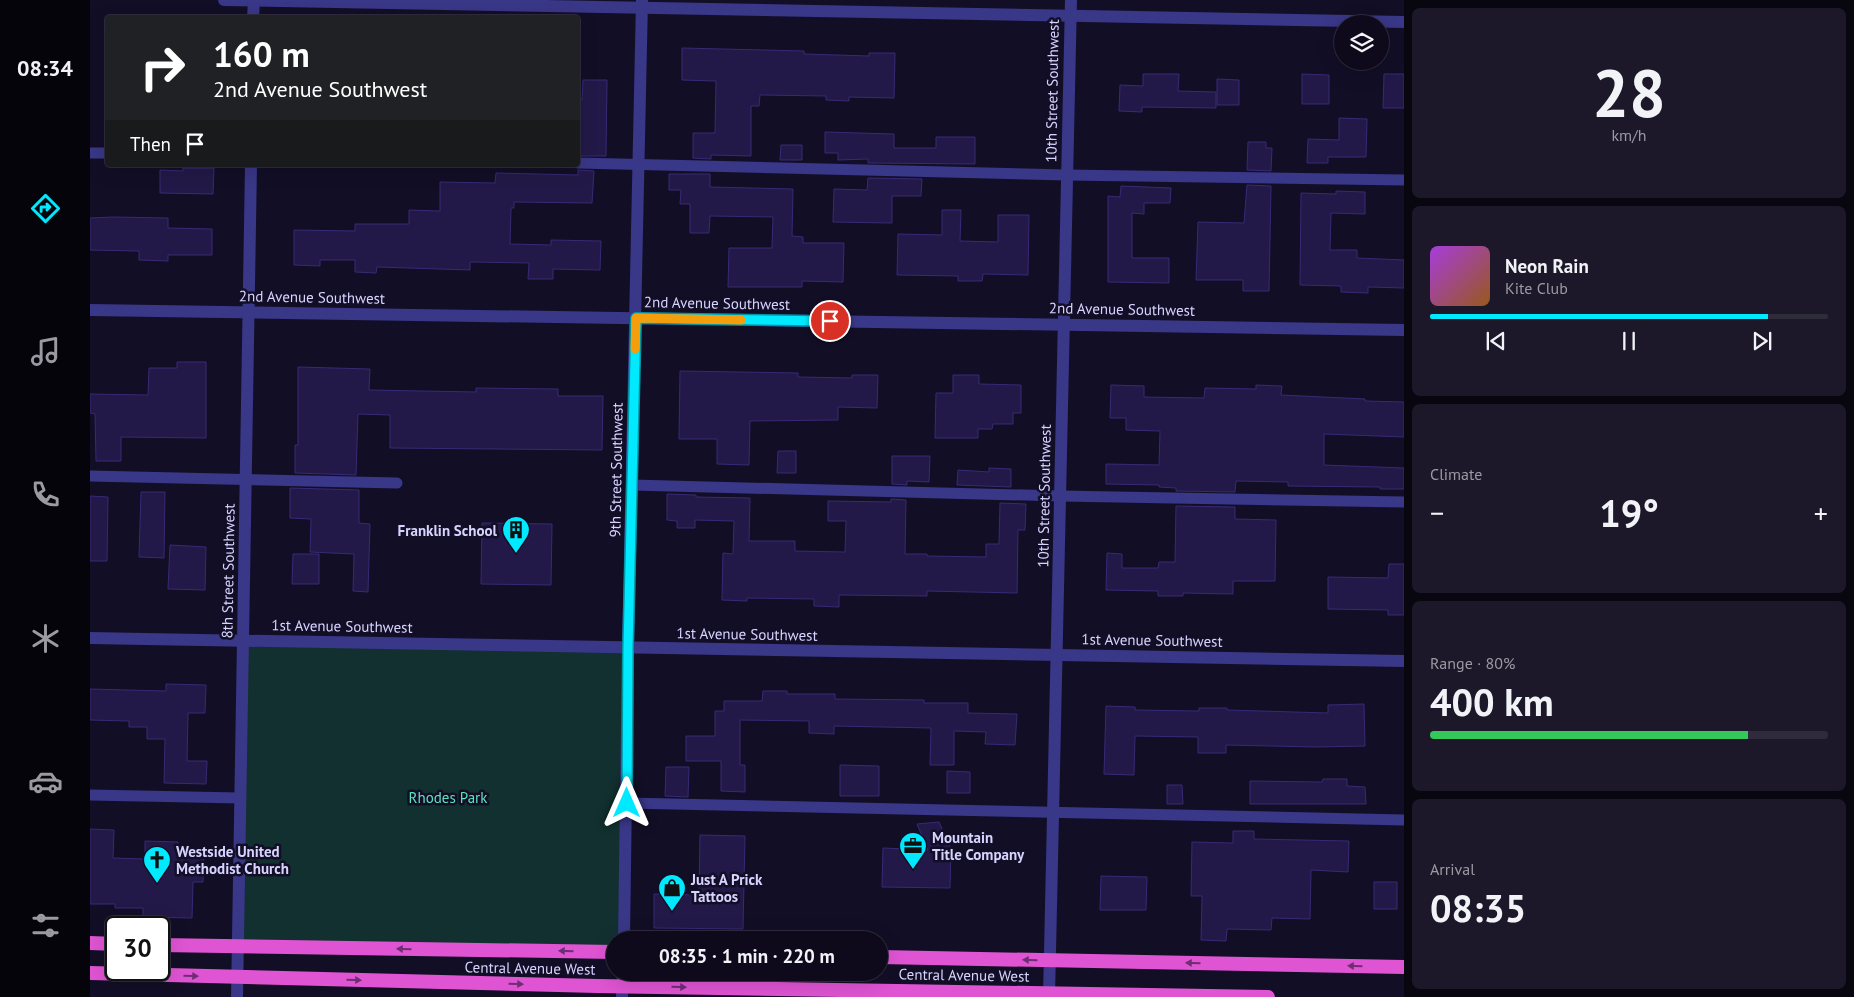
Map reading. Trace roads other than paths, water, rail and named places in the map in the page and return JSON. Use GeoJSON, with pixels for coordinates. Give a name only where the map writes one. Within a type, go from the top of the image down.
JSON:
{"type":"FeatureCollection","features":[{"type":"Feature","properties":{"kind":"highway"},"geometry":{"type":"LineString","coordinates":[[90,943],[105,944]]}},
{"type":"Feature","properties":{"kind":"highway","name":"Central Avenue West"},"geometry":{"type":"LineString","coordinates":[[170,945],[606,952]]}},
{"type":"Feature","properties":{"kind":"highway","name":"Central Avenue West"},"geometry":{"type":"LineString","coordinates":[[888,957],[1404,966]]}},
{"type":"Feature","properties":{"kind":"highway","name":"Central Avenue West"},"geometry":{"type":"LineString","coordinates":[[90,973],[1049,995],[1268,997]]}},
{"type":"Feature","properties":{"kind":"street"},"geometry":{"type":"LineString","coordinates":[[224,0],[642,4],[1070,16],[1404,22]]}},
{"type":"Feature","properties":{"kind":"street"},"geometry":{"type":"LineString","coordinates":[[253,15],[254,0]]}},
{"type":"Feature","properties":{"kind":"street","name":"10th Street Southwest"},"geometry":{"type":"LineString","coordinates":[[1049,995],[1071,0]]}},
{"type":"Feature","properties":{"kind":"street","name":"9th Street Southwest"},"geometry":{"type":"LineString","coordinates":[[624,931],[628,648],[642,4]]}},
{"type":"Feature","properties":{"kind":"street","name":"8th Street Southwest"},"geometry":{"type":"LineString","coordinates":[[237,997],[236,946],[251,167]]}},
{"type":"Feature","properties":{"kind":"street","name":"2nd Avenue Southwest"},"geometry":{"type":"LineString","coordinates":[[90,310],[1404,330]]}},
{"type":"Feature","properties":{"kind":"street","name":"1st Avenue Southwest"},"geometry":{"type":"LineString","coordinates":[[90,638],[1404,661]]}},
{"type":"Feature","properties":{"kind":"lane"},"geometry":{"type":"LineString","coordinates":[[90,152],[105,153]]}},
{"type":"Feature","properties":{"kind":"lane"},"geometry":{"type":"LineString","coordinates":[[580,163],[1067,175],[1404,180]]}},
{"type":"Feature","properties":{"kind":"lane"},"geometry":{"type":"LineString","coordinates":[[90,476],[397,483]]}},
{"type":"Feature","properties":{"kind":"lane"},"geometry":{"type":"LineString","coordinates":[[632,485],[1060,496],[1404,502]]}},
{"type":"Feature","properties":{"kind":"lane"},"geometry":{"type":"LineString","coordinates":[[90,795],[240,798]]}},
{"type":"Feature","properties":{"kind":"lane"},"geometry":{"type":"LineString","coordinates":[[627,803],[1404,820]]}},
{"type":"Feature","properties":{"kind":"place","name":"Franklin School"},"geometry":{"type":"Point","coordinates":[516,554]}},
{"type":"Feature","properties":{"kind":"place","name":"Mountain Title Company"},"geometry":{"type":"Point","coordinates":[913,870]}},
{"type":"Feature","properties":{"kind":"place","name":"Westside United Methodist Church"},"geometry":{"type":"Point","coordinates":[157,884]}},
{"type":"Feature","properties":{"kind":"place","name":"Just A Prick Tattoos"},"geometry":{"type":"Point","coordinates":[672,912]}},
{"type":"Feature","properties":{"kind":"park label","name":"Rhodes Park"},"geometry":{"type":"Point","coordinates":[448,797]}}]}
